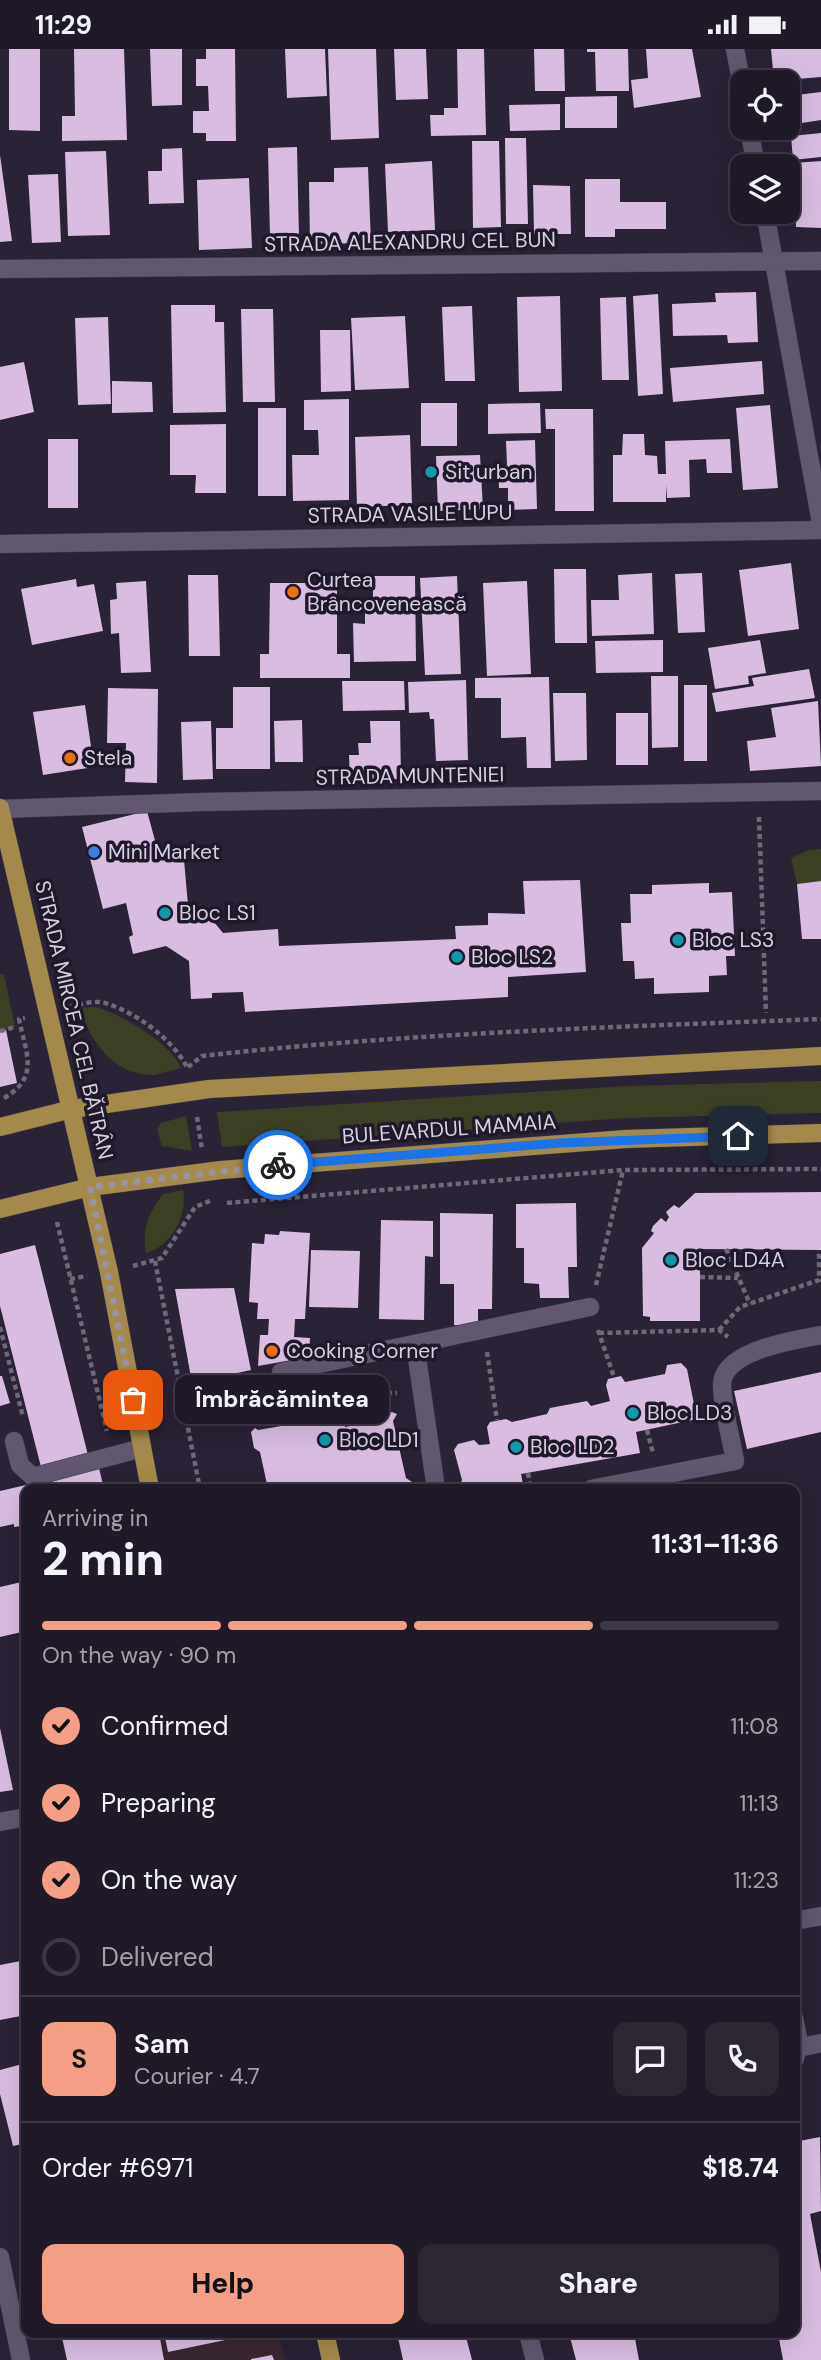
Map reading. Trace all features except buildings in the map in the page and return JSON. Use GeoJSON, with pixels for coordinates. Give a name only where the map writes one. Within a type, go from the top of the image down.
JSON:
{"type":"FeatureCollection","features":[{"type":"Feature","properties":{"kind":"main road","name":"STRADA MIRCEA CEL BĂTRÂN"},"geometry":{"type":"LineString","coordinates":[[0,809],[90,1187],[149,1484]]}},
{"type":"Feature","properties":{"kind":"main road"},"geometry":{"type":"LineString","coordinates":[[0,1127],[72,1109],[192,1091],[821,1056]]}},
{"type":"Feature","properties":{"kind":"main road","name":"BULEVARDUL MAMAIA"},"geometry":{"type":"LineString","coordinates":[[0,1209],[90,1187],[205,1172],[588,1141],[821,1133]]}},
{"type":"Feature","properties":{"kind":"main road"},"geometry":{"type":"LineString","coordinates":[[326,2338],[331,2360]]}},
{"type":"Feature","properties":{"kind":"street"},"geometry":{"type":"LineString","coordinates":[[735,49],[739,70]]}},
{"type":"Feature","properties":{"kind":"street"},"geometry":{"type":"LineString","coordinates":[[767,224],[821,523]]}},
{"type":"Feature","properties":{"kind":"street","name":"STRADA ALEXANDRU CEL BUN"},"geometry":{"type":"LineString","coordinates":[[0,269],[821,261]]}},
{"type":"Feature","properties":{"kind":"street","name":"STRADA VASILE LUPU"},"geometry":{"type":"LineString","coordinates":[[0,544],[821,530]]}},
{"type":"Feature","properties":{"kind":"street","name":"STRADA MUNTENIEI"},"geometry":{"type":"LineString","coordinates":[[0,809],[202,802],[821,791]]}},
{"type":"Feature","properties":{"kind":"street"},"geometry":{"type":"LineString","coordinates":[[281,1372],[590,1307]]}},
{"type":"Feature","properties":{"kind":"street"},"geometry":{"type":"LineString","coordinates":[[617,1484],[735,1461],[722,1383],[729,1369],[765,1345],[821,1335]]}},
{"type":"Feature","properties":{"kind":"street"},"geometry":{"type":"LineString","coordinates":[[415,1344],[435,1484]]}},
{"type":"Feature","properties":{"kind":"street"},"geometry":{"type":"LineString","coordinates":[[14,1441],[20,1465],[33,1476],[142,1448]]}},
{"type":"Feature","properties":{"kind":"street"},"geometry":{"type":"LineString","coordinates":[[0,1822],[21,1818]]}},
{"type":"Feature","properties":{"kind":"street"},"geometry":{"type":"LineString","coordinates":[[800,1920],[821,1916]]}},
{"type":"Feature","properties":{"kind":"street"},"geometry":{"type":"LineString","coordinates":[[800,2052],[821,2043]]}},
{"type":"Feature","properties":{"kind":"street"},"geometry":{"type":"LineString","coordinates":[[0,2257],[21,2360]]}},
{"type":"Feature","properties":{"kind":"street"},"geometry":{"type":"LineString","coordinates":[[529,2338],[535,2360]]}},
{"type":"Feature","properties":{"kind":"path"},"geometry":{"type":"LineString","coordinates":[[759,792],[766,1013]]}},
{"type":"Feature","properties":{"kind":"path"},"geometry":{"type":"LineString","coordinates":[[80,1005],[107,1003],[161,1035],[188,1058],[364,1040],[628,1026],[821,1020]]}},
{"type":"Feature","properties":{"kind":"path"},"geometry":{"type":"LineString","coordinates":[[0,1100],[19,1089],[25,1081],[28,1067],[19,1019],[23,1019]]}},
{"type":"Feature","properties":{"kind":"path"},"geometry":{"type":"LineString","coordinates":[[0,1031],[15,1027]]}},
{"type":"Feature","properties":{"kind":"path"},"geometry":{"type":"LineString","coordinates":[[178,1051],[187,1067],[205,1172]]}},
{"type":"Feature","properties":{"kind":"path"},"geometry":{"type":"LineString","coordinates":[[187,1067],[196,1057]]}},
{"type":"Feature","properties":{"kind":"path"},"geometry":{"type":"LineString","coordinates":[[227,1203],[624,1170],[821,1169]]}},
{"type":"Feature","properties":{"kind":"path"},"geometry":{"type":"LineString","coordinates":[[614,1377],[590,1307],[624,1170]]}},
{"type":"Feature","properties":{"kind":"path"},"geometry":{"type":"LineString","coordinates":[[199,1484],[152,1262],[162,1258],[195,1207],[209,1201]]}},
{"type":"Feature","properties":{"kind":"path"},"geometry":{"type":"LineString","coordinates":[[50,1217],[58,1224],[113,1455]]}},
{"type":"Feature","properties":{"kind":"path"},"geometry":{"type":"LineString","coordinates":[[726,1249],[750,1304]]}},
{"type":"Feature","properties":{"kind":"path"},"geometry":{"type":"LineString","coordinates":[[719,1330],[740,1307],[820,1280],[819,1250]]}},
{"type":"Feature","properties":{"kind":"path"},"geometry":{"type":"LineString","coordinates":[[699,1277],[738,1278]]}},
{"type":"Feature","properties":{"kind":"path"},"geometry":{"type":"LineString","coordinates":[[70,1279],[77,1278]]}},
{"type":"Feature","properties":{"kind":"path"},"geometry":{"type":"LineString","coordinates":[[0,1327],[28,1437],[14,1441]]}},
{"type":"Feature","properties":{"kind":"path"},"geometry":{"type":"LineString","coordinates":[[484,1330],[497,1420]]}},
{"type":"Feature","properties":{"kind":"path"},"geometry":{"type":"LineString","coordinates":[[598,1333],[719,1330],[749,1355]]}},
{"type":"Feature","properties":{"kind":"path"},"geometry":{"type":"LineString","coordinates":[[237,1418],[341,1393],[400,1393],[403,1403]]}},
{"type":"Feature","properties":{"kind":"path"},"geometry":{"type":"LineString","coordinates":[[528,1473],[530,1484]]}},
{"type":"Feature","properties":{"kind":"shaded area"},"geometry":{"type":"Polygon","coordinates":[[[147,2338],[280,2338],[285,2360],[153,2360],[147,2338]]]}},
{"type":"Feature","properties":{"kind":"green space"},"geometry":{"type":"Polygon","coordinates":[[[821,849],[821,881],[797,884],[791,858],[809,850],[821,849]]]}},
{"type":"Feature","properties":{"kind":"green space"},"geometry":{"type":"Polygon","coordinates":[[[0,974],[4,974],[15,1027],[0,1031],[0,974]]]}},
{"type":"Feature","properties":{"kind":"green space"},"geometry":{"type":"Polygon","coordinates":[[[95,1007],[106,1010],[144,1031],[167,1049],[181,1068],[148,1075],[135,1073],[113,1061],[96,1042],[80,1008],[95,1007]]]}},
{"type":"Feature","properties":{"kind":"green space"},"geometry":{"type":"Polygon","coordinates":[[[821,1081],[821,1113],[626,1118],[222,1147],[217,1112],[626,1086],[821,1081]]]}},
{"type":"Feature","properties":{"kind":"green space"},"geometry":{"type":"Polygon","coordinates":[[[186,1116],[192,1151],[162,1146],[157,1130],[161,1123],[186,1116]]]}},
{"type":"Feature","properties":{"kind":"green space"},"geometry":{"type":"Polygon","coordinates":[[[183,1190],[183,1209],[176,1228],[163,1244],[146,1253],[147,1222],[153,1208],[163,1194],[183,1190]]]}},
{"type":"Feature","properties":{"kind":"way so far"},"geometry":{"type":"LineString","coordinates":[[133,1400],[90,1187],[278,1165]]}},
{"type":"Feature","properties":{"kind":"place","name":"Sit urban"},"geometry":{"type":"Point","coordinates":[431,472]}},
{"type":"Feature","properties":{"kind":"place","name":"Curtea Brâncovenească"},"geometry":{"type":"Point","coordinates":[293,592]}},
{"type":"Feature","properties":{"kind":"place","name":"Stela"},"geometry":{"type":"Point","coordinates":[70,758]}},
{"type":"Feature","properties":{"kind":"place","name":"Mini Market"},"geometry":{"type":"Point","coordinates":[94,852]}},
{"type":"Feature","properties":{"kind":"place","name":"Bloc LS1"},"geometry":{"type":"Point","coordinates":[165,913]}},
{"type":"Feature","properties":{"kind":"place","name":"Bloc LS3"},"geometry":{"type":"Point","coordinates":[678,940]}},
{"type":"Feature","properties":{"kind":"place","name":"Bloc LS2"},"geometry":{"type":"Point","coordinates":[457,957]}},
{"type":"Feature","properties":{"kind":"place","name":"Bloc LD4A"},"geometry":{"type":"Point","coordinates":[671,1260]}},
{"type":"Feature","properties":{"kind":"place","name":"Cooking Corner"},"geometry":{"type":"Point","coordinates":[272,1351]}},
{"type":"Feature","properties":{"kind":"place","name":"Îmbrăcămintea"},"geometry":{"type":"Point","coordinates":[133,1400]}},
{"type":"Feature","properties":{"kind":"place","name":"Bloc LD3"},"geometry":{"type":"Point","coordinates":[633,1413]}},
{"type":"Feature","properties":{"kind":"place","name":"Bloc LD1"},"geometry":{"type":"Point","coordinates":[325,1440]}},
{"type":"Feature","properties":{"kind":"place","name":"Bloc LD2"},"geometry":{"type":"Point","coordinates":[516,1447]}},
{"type":"Feature","properties":{"kind":"route"},"geometry":{"type":"LineString","coordinates":[[278,1165],[560,1143],[738,1136]]}}]}
